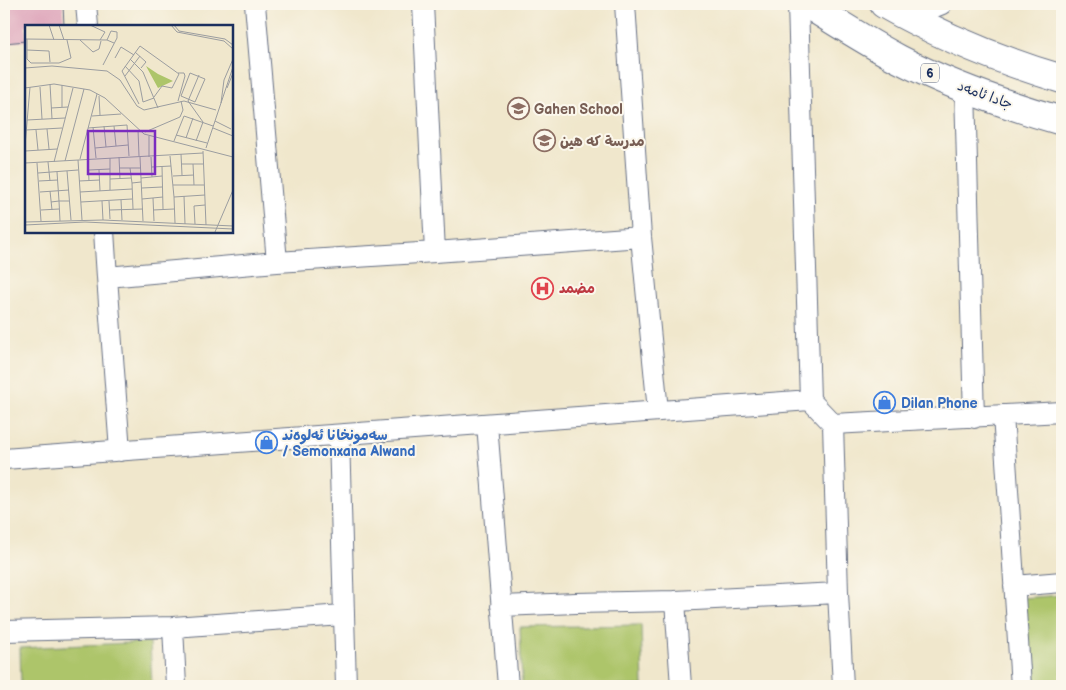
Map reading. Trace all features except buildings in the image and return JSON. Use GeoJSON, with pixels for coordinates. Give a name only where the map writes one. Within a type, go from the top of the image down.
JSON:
{"type":"FeatureCollection","features":[{"type":"Feature","properties":{"kind":"main road","name":"جادا ئامەد"},"geometry":{"type":"LineString","coordinates":[[807,4],[899,59],[965,89],[1062,121]]}},
{"type":"Feature","properties":{"kind":"main road"},"geometry":{"type":"LineString","coordinates":[[884,4],[908,18],[971,48],[1062,79]]}},
{"type":"Feature","properties":{"kind":"street"},"geometry":{"type":"LineString","coordinates":[[86,4],[88,25]]}},
{"type":"Feature","properties":{"kind":"street"},"geometry":{"type":"LineString","coordinates":[[255,4],[276,262]]}},
{"type":"Feature","properties":{"kind":"street"},"geometry":{"type":"LineString","coordinates":[[423,4],[435,252]]}},
{"type":"Feature","properties":{"kind":"street"},"geometry":{"type":"LineString","coordinates":[[625,4],[641,237],[658,411]]}},
{"type":"Feature","properties":{"kind":"street"},"geometry":{"type":"LineString","coordinates":[[798,4],[810,400],[833,424],[843,686]]}},
{"type":"Feature","properties":{"kind":"street"},"geometry":{"type":"LineString","coordinates":[[908,18],[942,4]]}},
{"type":"Feature","properties":{"kind":"street"},"geometry":{"type":"LineString","coordinates":[[965,89],[974,418]]}},
{"type":"Feature","properties":{"kind":"street"},"geometry":{"type":"LineString","coordinates":[[104,232],[120,451]]}},
{"type":"Feature","properties":{"kind":"street"},"geometry":{"type":"LineString","coordinates":[[107,277],[276,262],[641,237]]}},
{"type":"Feature","properties":{"kind":"street"},"geometry":{"type":"LineString","coordinates":[[4,459],[810,400]]}},
{"type":"Feature","properties":{"kind":"street"},"geometry":{"type":"LineString","coordinates":[[833,424],[1062,412]]}},
{"type":"Feature","properties":{"kind":"street"},"geometry":{"type":"LineString","coordinates":[[1003,415],[1021,686]]}},
{"type":"Feature","properties":{"kind":"street"},"geometry":{"type":"LineString","coordinates":[[488,424],[508,686]]}},
{"type":"Feature","properties":{"kind":"street"},"geometry":{"type":"LineString","coordinates":[[339,434],[346,686]]}},
{"type":"Feature","properties":{"kind":"street"},"geometry":{"type":"LineString","coordinates":[[1014,586],[1062,582]]}},
{"type":"Feature","properties":{"kind":"street"},"geometry":{"type":"LineString","coordinates":[[501,606],[675,602],[838,593]]}},
{"type":"Feature","properties":{"kind":"street"},"geometry":{"type":"LineString","coordinates":[[675,602],[681,686]]}},
{"type":"Feature","properties":{"kind":"street"},"geometry":{"type":"LineString","coordinates":[[4,631],[173,627],[343,615]]}},
{"type":"Feature","properties":{"kind":"street"},"geometry":{"type":"LineString","coordinates":[[173,627],[176,686]]}},
{"type":"Feature","properties":{"kind":"green space"},"geometry":{"type":"Polygon","coordinates":[[[1062,595],[1062,686],[1029,686],[1022,598],[1062,595]]]}},
{"type":"Feature","properties":{"kind":"green space"},"geometry":{"type":"Polygon","coordinates":[[[641,625],[643,686],[522,686],[520,627],[641,625]]]}},
{"type":"Feature","properties":{"kind":"green space"},"geometry":{"type":"Polygon","coordinates":[[[150,642],[152,686],[21,686],[20,648],[150,642]]]}},
{"type":"Feature","properties":{"kind":"place","name":"Gahen School"},"geometry":{"type":"Point","coordinates":[518,109]}},
{"type":"Feature","properties":{"kind":"place","name":"مدرسة كه هين"},"geometry":{"type":"Point","coordinates":[544,141]}},
{"type":"Feature","properties":{"kind":"place","name":"مضمد"},"geometry":{"type":"Point","coordinates":[543,288]}},
{"type":"Feature","properties":{"kind":"place","name":"Dilan Phone"},"geometry":{"type":"Point","coordinates":[885,403]}},
{"type":"Feature","properties":{"kind":"place","name":"سەمونخانا ئەلوەند / Semonxana Alwand"},"geometry":{"type":"Point","coordinates":[266,443]}}]}
